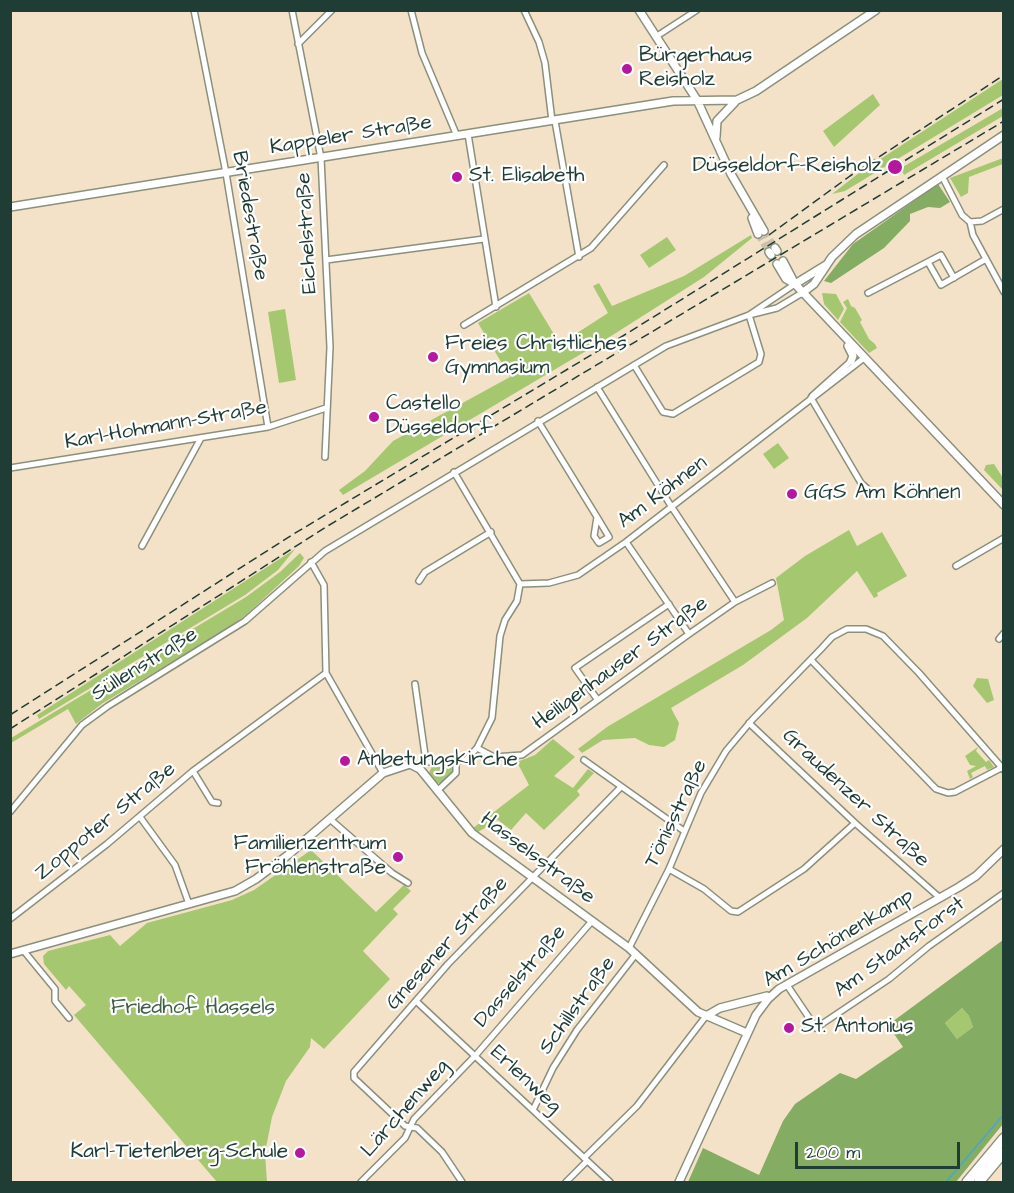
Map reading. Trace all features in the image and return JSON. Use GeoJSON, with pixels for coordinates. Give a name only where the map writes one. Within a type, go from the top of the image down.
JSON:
{"type":"FeatureCollection","features":[{"type":"Feature","properties":{"kind":"highway"},"geometry":{"type":"LineString","coordinates":[[967,1182],[1004,1138]]}},
{"type":"Feature","properties":{"kind":"highway"},"geometry":{"type":"LineString","coordinates":[[979,1182],[1004,1152]]}},
{"type":"Feature","properties":{"kind":"street","name":"Briedestraße"},"geometry":{"type":"LineString","coordinates":[[194,10],[226,172],[268,427]]}},
{"type":"Feature","properties":{"kind":"street","name":"Eichelstraße"},"geometry":{"type":"LineString","coordinates":[[292,10],[321,158],[330,347],[325,457]]}},
{"type":"Feature","properties":{"kind":"street"},"geometry":{"type":"LineString","coordinates":[[298,44],[332,10]]}},
{"type":"Feature","properties":{"kind":"street"},"geometry":{"type":"LineString","coordinates":[[411,10],[422,52],[457,136]]}},
{"type":"Feature","properties":{"kind":"street"},"geometry":{"type":"LineString","coordinates":[[524,10],[539,42],[545,63],[579,257]]}},
{"type":"Feature","properties":{"kind":"street"},"geometry":{"type":"LineString","coordinates":[[639,10],[697,100],[761,232]]}},
{"type":"Feature","properties":{"kind":"street"},"geometry":{"type":"LineString","coordinates":[[657,36],[697,10]]}},
{"type":"Feature","properties":{"kind":"street"},"geometry":{"type":"LineString","coordinates":[[716,142],[717,121],[737,100],[756,91],[876,10]]}},
{"type":"Feature","properties":{"kind":"street","name":"Kappeler Straße"},"geometry":{"type":"LineString","coordinates":[[10,207],[554,121],[697,100],[737,100]]}},
{"type":"Feature","properties":{"kind":"street"},"geometry":{"type":"LineString","coordinates":[[468,134],[496,307]]}},
{"type":"Feature","properties":{"kind":"street"},"geometry":{"type":"LineString","coordinates":[[749,315],[777,308],[802,293],[813,284],[827,264],[856,234],[1004,135]]}},
{"type":"Feature","properties":{"kind":"street"},"geometry":{"type":"LineString","coordinates":[[464,325],[591,249],[664,165]]}},
{"type":"Feature","properties":{"kind":"street"},"geometry":{"type":"LineString","coordinates":[[942,176],[962,215],[970,222],[973,235],[1004,292]]}},
{"type":"Feature","properties":{"kind":"street"},"geometry":{"type":"LineString","coordinates":[[970,222],[982,221],[1004,209]]}},
{"type":"Feature","properties":{"kind":"street"},"geometry":{"type":"LineString","coordinates":[[326,260],[484,239]]}},
{"type":"Feature","properties":{"kind":"street"},"geometry":{"type":"LineString","coordinates":[[868,293],[941,255],[954,278]]}},
{"type":"Feature","properties":{"kind":"street"},"geometry":{"type":"LineString","coordinates":[[928,262],[941,285],[986,259]]}},
{"type":"Feature","properties":{"kind":"street"},"geometry":{"type":"LineString","coordinates":[[780,263],[812,305],[1004,505]]}},
{"type":"Feature","properties":{"kind":"street"},"geometry":{"type":"LineString","coordinates":[[749,315],[827,264]]}},
{"type":"Feature","properties":{"kind":"street"},"geometry":{"type":"LineString","coordinates":[[812,305],[813,284]]}},
{"type":"Feature","properties":{"kind":"street"},"geometry":{"type":"LineString","coordinates":[[634,365],[663,412],[673,414],[759,362],[761,354],[749,315]]}},
{"type":"Feature","properties":{"kind":"street","name":"Süllenstraße"},"geometry":{"type":"LineString","coordinates":[[10,812],[82,725],[108,706],[245,621],[311,562],[454,472],[666,346],[749,315]]}},
{"type":"Feature","properties":{"kind":"street"},"geometry":{"type":"LineString","coordinates":[[845,338],[853,353],[851,361]]}},
{"type":"Feature","properties":{"kind":"street","name":"Am Köhnen"},"geometry":{"type":"LineString","coordinates":[[520,584],[549,583],[578,575],[626,542],[864,358]]}},
{"type":"Feature","properties":{"kind":"street","name":"Am Köhnen"},"geometry":{"type":"LineString","coordinates":[[811,398],[851,361]]}},
{"type":"Feature","properties":{"kind":"street"},"geometry":{"type":"LineString","coordinates":[[597,387],[670,506],[735,602]]}},
{"type":"Feature","properties":{"kind":"street"},"geometry":{"type":"LineString","coordinates":[[811,398],[861,483],[870,491]]}},
{"type":"Feature","properties":{"kind":"street","name":"Karl-Hohmann-Straße"},"geometry":{"type":"LineString","coordinates":[[10,468],[268,427],[326,408]]}},
{"type":"Feature","properties":{"kind":"street"},"geometry":{"type":"LineString","coordinates":[[538,421],[597,517]]}},
{"type":"Feature","properties":{"kind":"street"},"geometry":{"type":"LineString","coordinates":[[142,546],[201,438]]}},
{"type":"Feature","properties":{"kind":"street"},"geometry":{"type":"LineString","coordinates":[[12,951],[23,950],[189,904],[246,886],[331,820],[383,773],[405,765],[417,766],[426,762],[468,759],[477,748],[492,718],[500,636],[505,620],[517,601],[520,584],[454,472]]}},
{"type":"Feature","properties":{"kind":"street"},"geometry":{"type":"LineString","coordinates":[[419,581],[425,572],[490,532]]}},
{"type":"Feature","properties":{"kind":"street"},"geometry":{"type":"LineString","coordinates":[[956,566],[1004,538]]}},
{"type":"Feature","properties":{"kind":"street"},"geometry":{"type":"LineString","coordinates":[[626,542],[689,634]]}},
{"type":"Feature","properties":{"kind":"street"},"geometry":{"type":"LineString","coordinates":[[311,562],[324,585],[326,673],[383,773]]}},
{"type":"Feature","properties":{"kind":"street","name":"Heiligenhauser Straße"},"geometry":{"type":"LineString","coordinates":[[477,748],[494,757],[522,755],[735,602],[772,583]]}},
{"type":"Feature","properties":{"kind":"street"},"geometry":{"type":"LineString","coordinates":[[597,699],[575,668],[669,604]]}},
{"type":"Feature","properties":{"kind":"street","name":"Tönisstraße"},"geometry":{"type":"LineString","coordinates":[[629,948],[669,869],[706,785],[726,751],[749,723],[832,638],[847,629],[866,629],[883,636],[920,673],[1002,769]]}},
{"type":"Feature","properties":{"kind":"street"},"geometry":{"type":"LineString","coordinates":[[999,639],[1004,633]]}},
{"type":"Feature","properties":{"kind":"street"},"geometry":{"type":"LineString","coordinates":[[811,660],[936,789],[948,793],[955,792],[1002,769]]}},
{"type":"Feature","properties":{"kind":"street","name":"Zoppoter Straße"},"geometry":{"type":"LineString","coordinates":[[10,919],[140,817],[193,771],[326,673]]}},
{"type":"Feature","properties":{"kind":"street"},"geometry":{"type":"LineString","coordinates":[[415,684],[426,762]]}},
{"type":"Feature","properties":{"kind":"street","name":"Graudenzer Straße"},"geometry":{"type":"LineString","coordinates":[[749,723],[940,898]]}},
{"type":"Feature","properties":{"kind":"street"},"geometry":{"type":"LineString","coordinates":[[584,760],[684,831]]}},
{"type":"Feature","properties":{"kind":"street"},"geometry":{"type":"LineString","coordinates":[[437,791],[456,772],[456,761]]}},
{"type":"Feature","properties":{"kind":"street","name":"Hasselsstraße"},"geometry":{"type":"LineString","coordinates":[[417,766],[468,830],[629,948],[695,1009],[747,1033]]}},
{"type":"Feature","properties":{"kind":"street","name":"Zoppoter Straße"},"geometry":{"type":"LineString","coordinates":[[193,771],[212,802],[218,803]]}},
{"type":"Feature","properties":{"kind":"street","name":"Gnesener Straße"},"geometry":{"type":"LineString","coordinates":[[410,1127],[396,1118],[353,1074],[416,1001],[530,877],[621,787]]}},
{"type":"Feature","properties":{"kind":"street"},"geometry":{"type":"LineString","coordinates":[[140,817],[175,865],[189,904]]}},
{"type":"Feature","properties":{"kind":"street"},"geometry":{"type":"LineString","coordinates":[[331,820],[392,873],[408,883]]}},
{"type":"Feature","properties":{"kind":"street"},"geometry":{"type":"LineString","coordinates":[[669,869],[704,889],[731,911],[738,912],[804,869],[855,822]]}},
{"type":"Feature","properties":{"kind":"street","name":"Am Schönenkamp"},"geometry":{"type":"LineString","coordinates":[[679,1182],[747,1033],[756,1015],[772,995],[976,876],[1004,849]]}},
{"type":"Feature","properties":{"kind":"street","name":"Am Staatsforst"},"geometry":{"type":"LineString","coordinates":[[786,985],[816,1028],[889,979],[929,946],[1004,893]]}},
{"type":"Feature","properties":{"kind":"street","name":"Dasselstraße"},"geometry":{"type":"LineString","coordinates":[[475,1056],[592,921]]}},
{"type":"Feature","properties":{"kind":"street"},"geometry":{"type":"LineString","coordinates":[[23,950],[55,988],[55,1001],[69,1018]]}},
{"type":"Feature","properties":{"kind":"street","name":"Schillstraße"},"geometry":{"type":"LineString","coordinates":[[533,1110],[553,1068],[577,1030],[636,954]]}},
{"type":"Feature","properties":{"kind":"street"},"geometry":{"type":"LineString","coordinates":[[566,1182],[637,1106],[706,1016],[716,1010],[772,995]]}},
{"type":"Feature","properties":{"kind":"street","name":"Erlenweg"},"geometry":{"type":"LineString","coordinates":[[416,1001],[610,1182]]}},
{"type":"Feature","properties":{"kind":"street"},"geometry":{"type":"LineString","coordinates":[[746,1002],[753,1007],[756,1015]]}},
{"type":"Feature","properties":{"kind":"street"},"geometry":{"type":"LineString","coordinates":[[695,1009],[716,1010]]}},
{"type":"Feature","properties":{"kind":"street"},"geometry":{"type":"LineString","coordinates":[[715,1019],[716,1010]]}},
{"type":"Feature","properties":{"kind":"street","name":"Lärchenweg"},"geometry":{"type":"LineString","coordinates":[[361,1182],[405,1138],[414,1119],[475,1056]]}},
{"type":"Feature","properties":{"kind":"street"},"geometry":{"type":"LineString","coordinates":[[410,1127],[417,1128],[442,1152],[462,1182]]}},
{"type":"Feature","properties":{"kind":"green space"},"geometry":{"type":"Polygon","coordinates":[[[1003,79],[1003,95],[845,191],[832,194],[859,173],[1003,79]]]}},
{"type":"Feature","properties":{"kind":"green space"},"geometry":{"type":"Polygon","coordinates":[[[873,94],[880,105],[834,147],[823,131],[873,94]]]}},
{"type":"Feature","properties":{"kind":"green space"},"geometry":{"type":"Polygon","coordinates":[[[1003,108],[1003,116],[904,175],[901,168],[1003,108]]]}},
{"type":"Feature","properties":{"kind":"green space"},"geometry":{"type":"Polygon","coordinates":[[[1003,158],[1003,164],[969,177],[968,193],[961,197],[950,178],[1003,158]]]}},
{"type":"Feature","properties":{"kind":"green space"},"geometry":{"type":"Polygon","coordinates":[[[938,184],[950,202],[940,208],[928,207],[910,214],[910,221],[884,248],[831,283],[824,281],[853,244],[938,184]]]}},
{"type":"Feature","properties":{"kind":"green space"},"geometry":{"type":"Polygon","coordinates":[[[751,235],[752,238],[704,277],[608,338],[343,495],[339,490],[365,471],[393,441],[510,377],[478,323],[529,293],[560,344],[608,313],[593,286],[599,283],[612,306],[684,276],[751,235]]]}},
{"type":"Feature","properties":{"kind":"green space"},"geometry":{"type":"Polygon","coordinates":[[[667,237],[676,250],[649,268],[640,255],[667,237]]]}},
{"type":"Feature","properties":{"kind":"green space"},"geometry":{"type":"Polygon","coordinates":[[[822,293],[836,294],[844,309],[838,320],[824,304],[822,293]]]}},
{"type":"Feature","properties":{"kind":"green space"},"geometry":{"type":"Polygon","coordinates":[[[848,299],[862,320],[860,322],[869,339],[877,348],[869,353],[840,322],[847,308],[843,302],[848,299]]]}},
{"type":"Feature","properties":{"kind":"green space"},"geometry":{"type":"Polygon","coordinates":[[[285,309],[296,380],[279,383],[268,312],[285,309]]]}},
{"type":"Feature","properties":{"kind":"green space"},"geometry":{"type":"Polygon","coordinates":[[[778,443],[789,458],[774,469],[763,454],[778,443]]]}},
{"type":"Feature","properties":{"kind":"green space"},"geometry":{"type":"Polygon","coordinates":[[[994,464],[1003,478],[1003,490],[984,470],[986,465],[994,464]]]}},
{"type":"Feature","properties":{"kind":"green space"},"geometry":{"type":"Polygon","coordinates":[[[849,530],[857,546],[882,532],[907,576],[877,593],[878,596],[874,598],[857,571],[807,618],[743,665],[671,708],[679,723],[675,740],[664,747],[649,745],[635,738],[603,740],[582,753],[578,749],[607,727],[771,630],[784,620],[776,578],[805,556],[849,530]]]}},
{"type":"Feature","properties":{"kind":"green space"},"geometry":{"type":"Polygon","coordinates":[[[295,549],[278,570],[245,595],[39,719],[37,715],[295,549]]]}},
{"type":"Feature","properties":{"kind":"green space"},"geometry":{"type":"Polygon","coordinates":[[[300,553],[304,558],[299,566],[246,615],[222,632],[103,703],[76,724],[68,709],[11,743],[11,738],[246,597],[280,572],[300,553]]]}},
{"type":"Feature","properties":{"kind":"green space"},"geometry":{"type":"Polygon","coordinates":[[[977,678],[988,679],[994,700],[987,703],[973,686],[977,678]]]}},
{"type":"Feature","properties":{"kind":"green space"},"geometry":{"type":"Polygon","coordinates":[[[553,739],[575,757],[554,776],[573,788],[588,769],[594,773],[577,791],[580,795],[544,830],[526,813],[511,830],[498,820],[478,832],[473,828],[529,785],[517,762],[535,755],[553,739]]]}},
{"type":"Feature","properties":{"kind":"green space"},"geometry":{"type":"Polygon","coordinates":[[[978,747],[976,751],[986,762],[989,760],[994,767],[987,770],[985,766],[971,773],[973,777],[970,779],[967,771],[976,766],[970,765],[965,756],[978,747]]]}},
{"type":"Feature","properties":{"kind":"green space"},"geometry":{"type":"Polygon","coordinates":[[[452,765],[453,771],[441,783],[436,783],[429,773],[432,766],[452,765]]]}},
{"type":"Feature","properties":{"kind":"green space","name":"Friedhof Hassels"},"geometry":{"type":"Polygon","coordinates":[[[311,850],[376,912],[404,885],[411,891],[393,909],[398,914],[363,951],[390,979],[324,1049],[311,1038],[310,1047],[286,1081],[272,1117],[265,1153],[267,1182],[217,1182],[74,1015],[86,1005],[69,986],[66,990],[44,964],[43,956],[48,951],[110,935],[120,946],[147,923],[232,900],[254,890],[311,850]]]}},
{"type":"Feature","properties":{"kind":"green space"},"geometry":{"type":"Polygon","coordinates":[[[1003,940],[1003,1124],[956,1182],[688,1182],[703,1148],[759,1175],[783,1121],[795,1104],[840,1073],[856,1079],[903,1047],[888,1025],[1003,940]],[[962,1008],[945,1023],[957,1039],[973,1027],[969,1016],[962,1008]]]}},
{"type":"Feature","properties":{"kind":"green space"},"geometry":{"type":"Polygon","coordinates":[[[962,1008],[969,1016],[973,1027],[957,1039],[945,1023],[962,1008]]]}},
{"type":"Feature","properties":{"kind":"waterway"},"geometry":{"type":"LineString","coordinates":[[946,1182],[1004,1114]]}},
{"type":"Feature","properties":{"kind":"tunnel"},"geometry":{"type":"LineString","coordinates":[[764,231],[775,248]]}},
{"type":"Feature","properties":{"kind":"tunnel"},"geometry":{"type":"LineString","coordinates":[[758,234],[769,252]]}},
{"type":"Feature","properties":{"kind":"railway"},"geometry":{"type":"LineString","coordinates":[[769,235],[850,176],[1004,75]]}},
{"type":"Feature","properties":{"kind":"railway"},"geometry":{"type":"LineString","coordinates":[[10,715],[292,535],[626,334],[1004,99]]}},
{"type":"Feature","properties":{"kind":"railway"},"geometry":{"type":"LineString","coordinates":[[10,729],[326,527],[1004,121]]}},
{"type":"Feature","properties":{"kind":"place","name":"Bürgerhaus Reisholz"},"geometry":{"type":"Point","coordinates":[627,69]}},
{"type":"Feature","properties":{"kind":"place","name":"Düsseldorf-Reisholz"},"geometry":{"type":"Point","coordinates":[895,167]}},
{"type":"Feature","properties":{"kind":"place","name":"St. Elisabeth"},"geometry":{"type":"Point","coordinates":[457,177]}},
{"type":"Feature","properties":{"kind":"place","name":"Freies Christliches Gymnasium"},"geometry":{"type":"Point","coordinates":[433,357]}},
{"type":"Feature","properties":{"kind":"place","name":"Castello Düsseldorf"},"geometry":{"type":"Point","coordinates":[374,417]}},
{"type":"Feature","properties":{"kind":"place","name":"GGS Am Köhnen"},"geometry":{"type":"Point","coordinates":[792,494]}},
{"type":"Feature","properties":{"kind":"place","name":"Anbetungskirche"},"geometry":{"type":"Point","coordinates":[345,761]}},
{"type":"Feature","properties":{"kind":"place","name":"Familienzentrum Fröhlenstraße"},"geometry":{"type":"Point","coordinates":[398,857]}},
{"type":"Feature","properties":{"kind":"place","name":"St. Antonius"},"geometry":{"type":"Point","coordinates":[789,1028]}},
{"type":"Feature","properties":{"kind":"place","name":"Karl-Tietenberg-Schule"},"geometry":{"type":"Point","coordinates":[300,1153]}}]}
